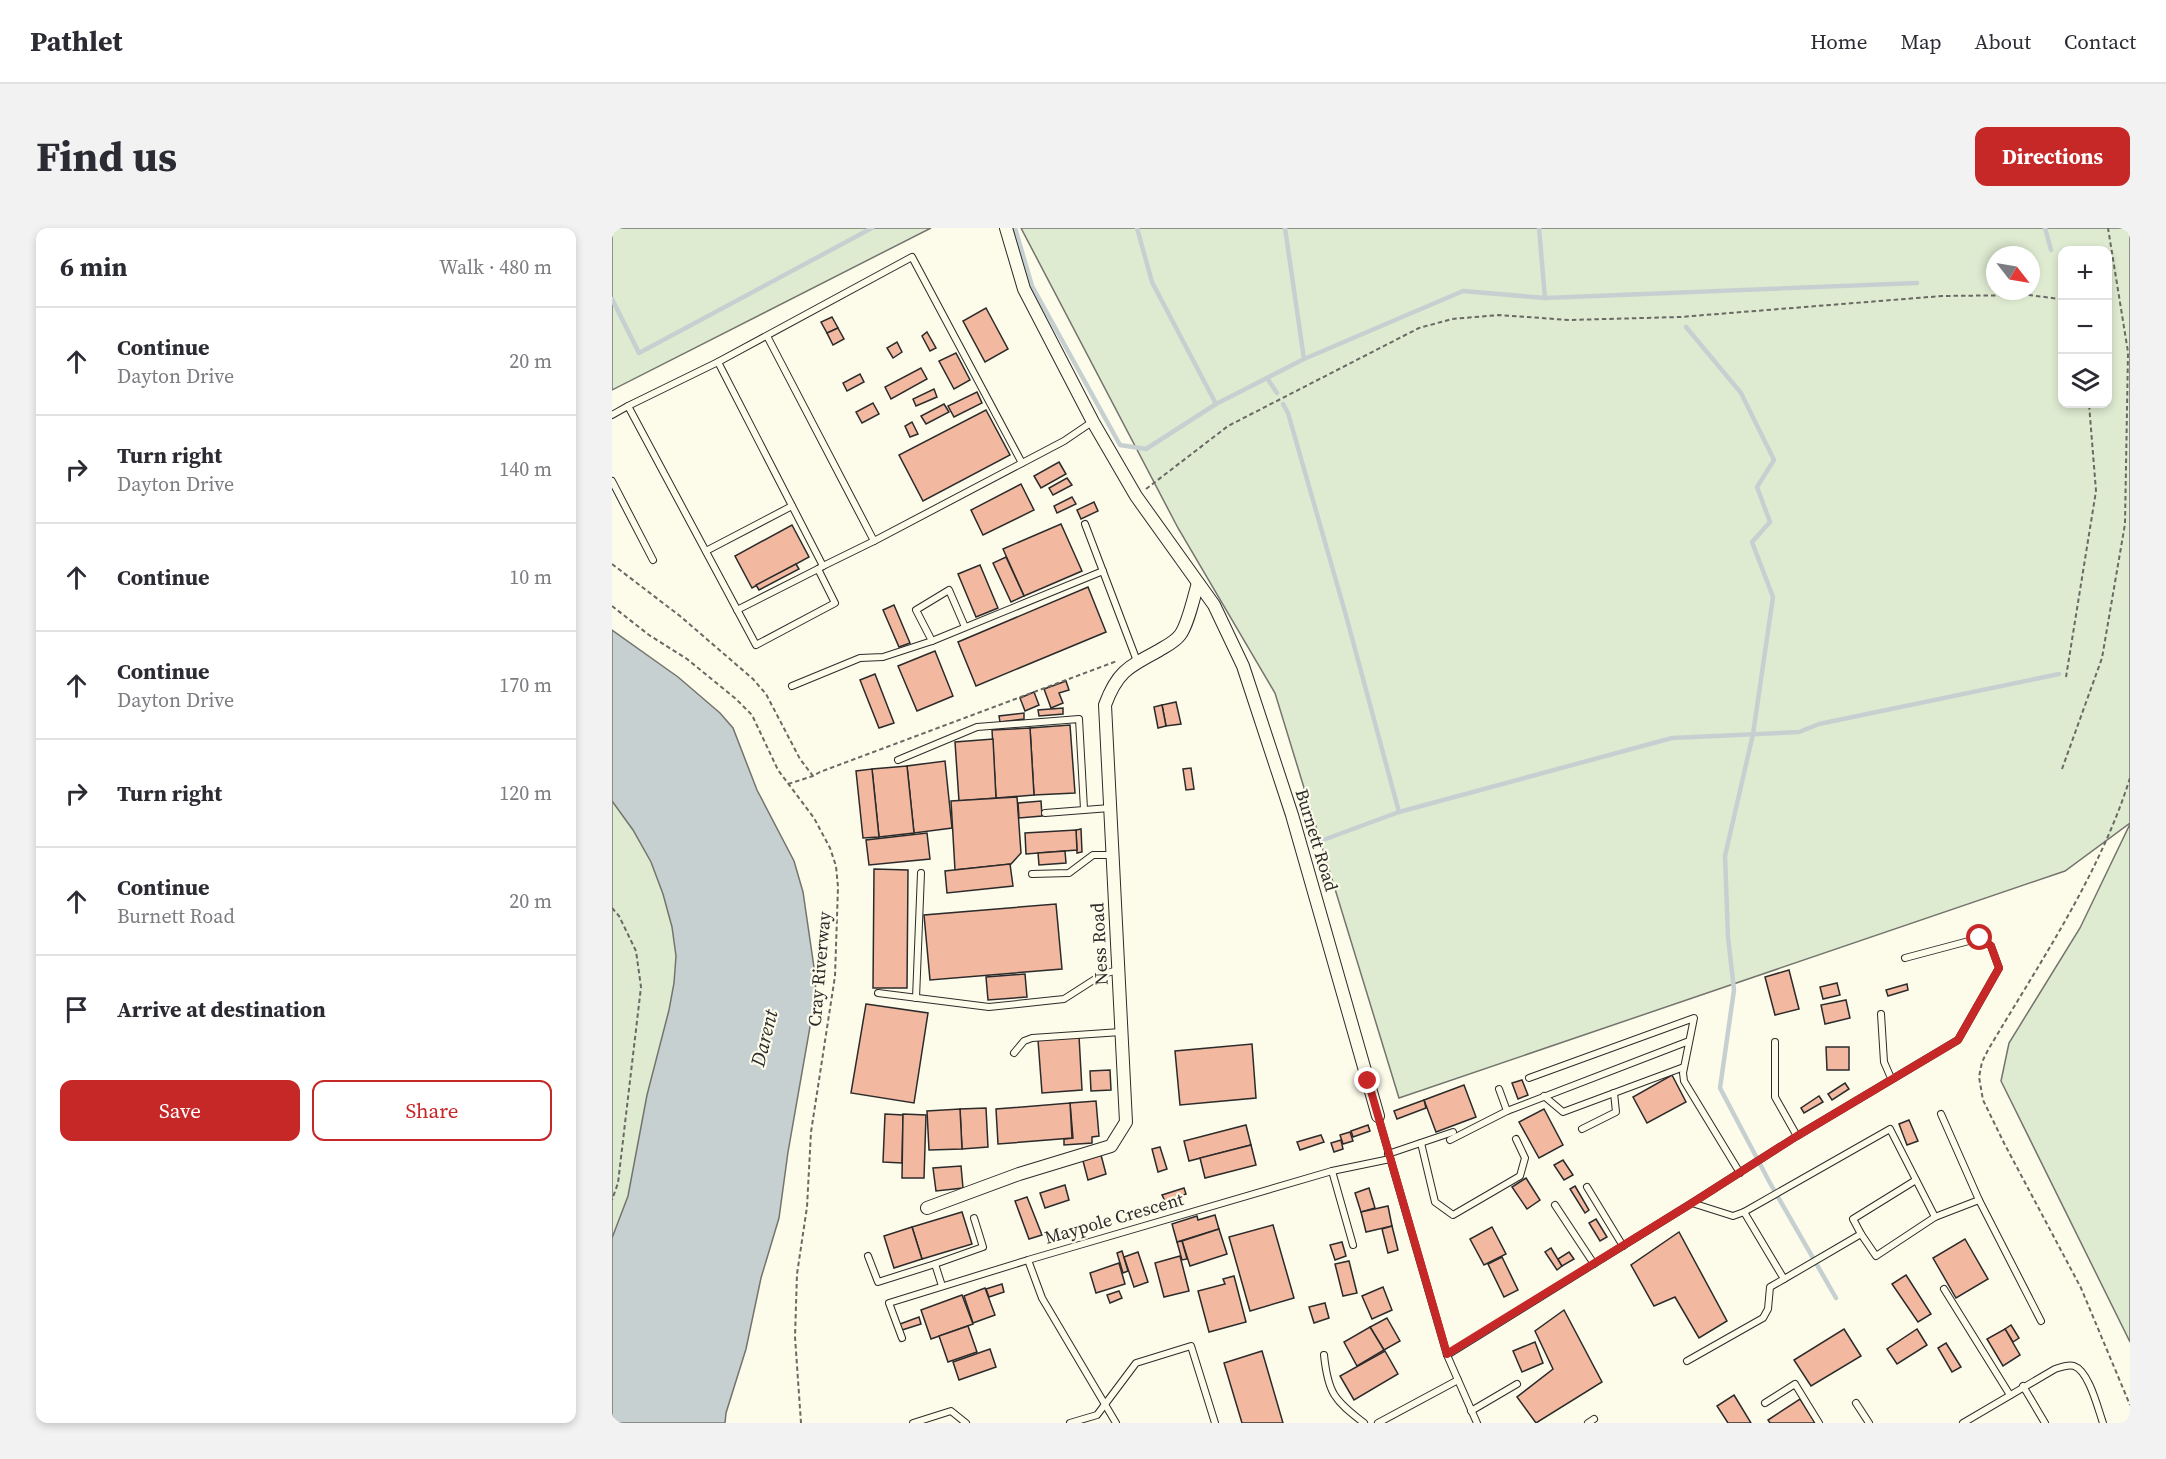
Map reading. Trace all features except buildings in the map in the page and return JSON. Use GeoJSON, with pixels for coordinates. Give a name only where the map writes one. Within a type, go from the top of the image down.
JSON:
{"type":"FeatureCollection","features":[{"type":"Feature","properties":{"kind":"street","name":"Burnett Road"},"geometry":{"type":"LineString","coordinates":[[1006,228],[1024,289],[1093,422],[1136,496],[1214,605],[1243,666],[1318,902],[1378,1116]]}},
{"type":"Feature","properties":{"kind":"street","name":"Ness Road"},"geometry":{"type":"LineString","coordinates":[[927,1208],[1019,1174],[1111,1146],[1126,1122],[1105,705],[1112,687],[1122,672],[1137,661],[1173,642],[1181,634],[1198,583]]}},
{"type":"Feature","properties":{"kind":"lane"},"geometry":{"type":"LineString","coordinates":[[612,415],[718,362],[912,257],[1022,463]]}},
{"type":"Feature","properties":{"kind":"lane"},"geometry":{"type":"LineString","coordinates":[[767,336],[874,541]]}},
{"type":"Feature","properties":{"kind":"lane"},"geometry":{"type":"LineString","coordinates":[[628,406],[756,645],[835,603],[792,506],[718,362]]}},
{"type":"Feature","properties":{"kind":"lane"},"geometry":{"type":"LineString","coordinates":[[738,610],[1064,441],[1093,422]]}},
{"type":"Feature","properties":{"kind":"lane"},"geometry":{"type":"LineString","coordinates":[[612,481],[653,560]]}},
{"type":"Feature","properties":{"kind":"lane"},"geometry":{"type":"LineString","coordinates":[[706,551],[792,506]]}},
{"type":"Feature","properties":{"kind":"lane"},"geometry":{"type":"LineString","coordinates":[[1084,524],[1137,661]]}},
{"type":"Feature","properties":{"kind":"lane"},"geometry":{"type":"LineString","coordinates":[[792,686],[860,658],[883,657],[932,641],[1103,571]]}},
{"type":"Feature","properties":{"kind":"lane"},"geometry":{"type":"LineString","coordinates":[[932,641],[916,610],[949,590],[965,627]]}},
{"type":"Feature","properties":{"kind":"lane"},"geometry":{"type":"LineString","coordinates":[[898,760],[977,727],[1079,719],[1084,809]]}},
{"type":"Feature","properties":{"kind":"lane"},"geometry":{"type":"LineString","coordinates":[[1046,813],[1110,808]]}},
{"type":"Feature","properties":{"kind":"lane"},"geometry":{"type":"LineString","coordinates":[[1032,874],[1069,873],[1093,855],[1112,855]]}},
{"type":"Feature","properties":{"kind":"lane"},"geometry":{"type":"LineString","coordinates":[[916,998],[921,873]]}},
{"type":"Feature","properties":{"kind":"lane"},"geometry":{"type":"LineString","coordinates":[[1447,1354],[1891,1078],[1958,1040],[1999,968],[1991,946],[1980,938],[1905,958]]}},
{"type":"Feature","properties":{"kind":"lane"},"geometry":{"type":"LineString","coordinates":[[878,993],[989,1007],[1064,999],[1103,974],[1119,969]]}},
{"type":"Feature","properties":{"kind":"lane"},"geometry":{"type":"LineString","coordinates":[[1881,1014],[1884,1062],[1891,1078]]}},
{"type":"Feature","properties":{"kind":"lane"},"geometry":{"type":"LineString","coordinates":[[1529,1078],[1694,1018],[1684,1067],[1684,1081],[1740,1173]]}},
{"type":"Feature","properties":{"kind":"lane"},"geometry":{"type":"LineString","coordinates":[[1014,1053],[1024,1041],[1032,1038],[1122,1032]]}},
{"type":"Feature","properties":{"kind":"lane"},"geometry":{"type":"LineString","coordinates":[[1450,1140],[1507,1111],[1689,1041]]}},
{"type":"Feature","properties":{"kind":"lane"},"geometry":{"type":"LineString","coordinates":[[1776,1042],[1775,1097],[1797,1136]]}},
{"type":"Feature","properties":{"kind":"lane"},"geometry":{"type":"LineString","coordinates":[[1544,1096],[1563,1112],[1684,1067]]}},
{"type":"Feature","properties":{"kind":"lane"},"geometry":{"type":"LineString","coordinates":[[1499,1089],[1507,1111]]}},
{"type":"Feature","properties":{"kind":"lane"},"geometry":{"type":"LineString","coordinates":[[1582,1129],[1616,1112],[1614,1093]]}},
{"type":"Feature","properties":{"kind":"lane"},"geometry":{"type":"LineString","coordinates":[[1941,1114],[1979,1200],[2041,1321]]}},
{"type":"Feature","properties":{"kind":"lane"},"geometry":{"type":"LineString","coordinates":[[1378,1116],[1447,1354],[1477,1423]]}},
{"type":"Feature","properties":{"kind":"lane"},"geometry":{"type":"LineString","coordinates":[[1692,1203],[1733,1216],[1744,1212],[1890,1129],[1935,1217]]}},
{"type":"Feature","properties":{"kind":"lane","name":"Maypole Crescent"},"geometry":{"type":"LineString","coordinates":[[1116,1423],[1041,1298],[1028,1260],[1389,1156],[1453,1132]]}},
{"type":"Feature","properties":{"kind":"lane"},"geometry":{"type":"LineString","coordinates":[[1421,1143],[1435,1202],[1453,1215],[1520,1176],[1525,1158],[1516,1139]]}},
{"type":"Feature","properties":{"kind":"lane"},"geometry":{"type":"LineString","coordinates":[[1332,1171],[1353,1245]]}},
{"type":"Feature","properties":{"kind":"lane"},"geometry":{"type":"LineString","coordinates":[[1916,1180],[1852,1219],[1876,1256],[1935,1217],[1979,1200]]}},
{"type":"Feature","properties":{"kind":"lane"},"geometry":{"type":"LineString","coordinates":[[1587,1186],[1623,1246]]}},
{"type":"Feature","properties":{"kind":"lane"},"geometry":{"type":"LineString","coordinates":[[1555,1205],[1594,1264]]}},
{"type":"Feature","properties":{"kind":"lane"},"geometry":{"type":"LineString","coordinates":[[1744,1212],[1784,1279]]}},
{"type":"Feature","properties":{"kind":"lane"},"geometry":{"type":"LineString","coordinates":[[868,1256],[878,1282],[983,1247],[974,1218]]}},
{"type":"Feature","properties":{"kind":"lane"},"geometry":{"type":"LineString","coordinates":[[1687,1361],[1763,1318],[1768,1309],[1770,1287],[1861,1234]]}},
{"type":"Feature","properties":{"kind":"lane"},"geometry":{"type":"LineString","coordinates":[[902,1338],[889,1303],[1028,1260]]}},
{"type":"Feature","properties":{"kind":"lane"},"geometry":{"type":"LineString","coordinates":[[935,1264],[942,1286]]}},
{"type":"Feature","properties":{"kind":"lane"},"geometry":{"type":"LineString","coordinates":[[1944,1289],[2010,1395]]}},
{"type":"Feature","properties":{"kind":"lane"},"geometry":{"type":"LineString","coordinates":[[1070,1423],[1097,1416],[1136,1364],[1191,1347],[1215,1423]]}},
{"type":"Feature","properties":{"kind":"lane"},"geometry":{"type":"LineString","coordinates":[[1324,1355],[1326,1376],[1332,1393],[1341,1404],[1364,1423]]}},
{"type":"Feature","properties":{"kind":"lane"},"geometry":{"type":"LineString","coordinates":[[1963,1423],[2023,1386],[2063,1366],[2072,1365],[2079,1369],[2088,1383],[2103,1423]]}},
{"type":"Feature","properties":{"kind":"lane"},"geometry":{"type":"LineString","coordinates":[[1378,1423],[1458,1380]]}},
{"type":"Feature","properties":{"kind":"lane"},"geometry":{"type":"LineString","coordinates":[[1471,1411],[1517,1384]]}},
{"type":"Feature","properties":{"kind":"lane"},"geometry":{"type":"LineString","coordinates":[[1765,1402],[1795,1384],[1819,1423]]}},
{"type":"Feature","properties":{"kind":"lane"},"geometry":{"type":"LineString","coordinates":[[2023,1386],[2044,1423]]}},
{"type":"Feature","properties":{"kind":"lane"},"geometry":{"type":"LineString","coordinates":[[1856,1403],[1869,1423]]}},
{"type":"Feature","properties":{"kind":"lane"},"geometry":{"type":"LineString","coordinates":[[913,1423],[951,1411],[966,1423]]}},
{"type":"Feature","properties":{"kind":"path"},"geometry":{"type":"LineString","coordinates":[[2062,769],[2103,658],[2125,524],[2128,352],[2108,228]]}},
{"type":"Feature","properties":{"kind":"path"},"geometry":{"type":"LineString","coordinates":[[1136,496],[1228,426],[1419,328],[1452,319],[1498,315],[1569,320],[1680,317],[1942,296],[2029,295],[2060,300]]}},
{"type":"Feature","properties":{"kind":"path"},"geometry":{"type":"LineString","coordinates":[[2066,677],[2096,491],[2089,408]]}},
{"type":"Feature","properties":{"kind":"path"},"geometry":{"type":"LineString","coordinates":[[612,564],[680,616],[753,678],[766,694],[800,759],[813,776]]}},
{"type":"Feature","properties":{"kind":"path","name":"Cray Riverway"},"geometry":{"type":"LineString","coordinates":[[612,606],[687,659],[752,715],[787,784],[814,818],[830,848],[836,866],[838,886],[835,976],[811,1132],[807,1207],[797,1274],[795,1337],[801,1423]]}},
{"type":"Feature","properties":{"kind":"path"},"geometry":{"type":"LineString","coordinates":[[787,784],[1091,670]]}},
{"type":"Feature","properties":{"kind":"path"},"geometry":{"type":"LineString","coordinates":[[2130,778],[2119,813],[2103,850],[1988,1050],[1982,1062],[1979,1077],[1983,1100],[2081,1288],[2130,1405]]}},
{"type":"Feature","properties":{"kind":"path"},"geometry":{"type":"LineString","coordinates":[[612,908],[619,916],[636,951],[641,987],[618,1183],[612,1200]]}},
{"type":"Feature","properties":{"kind":"green space"},"geometry":{"type":"Polygon","coordinates":[[[612,228],[931,228],[612,390],[612,228]]]}},
{"type":"Feature","properties":{"kind":"green space"},"geometry":{"type":"Polygon","coordinates":[[[1021,228],[2130,228],[2130,823],[2065,871],[1399,1098],[1275,693],[1178,528],[1021,228]]]}},
{"type":"Feature","properties":{"kind":"green space"},"geometry":{"type":"Polygon","coordinates":[[[612,693],[721,911],[612,1423],[612,693]]]}},
{"type":"Feature","properties":{"kind":"green space"},"geometry":{"type":"Polygon","coordinates":[[[2130,824],[2130,1342],[2001,1081],[2009,1043],[2080,928],[2130,824]]]}},
{"type":"Feature","properties":{"kind":"water","name":"Darent"},"geometry":{"type":"Polygon","coordinates":[[[612,630],[678,677],[720,713],[733,728],[757,790],[794,861],[803,892],[816,981],[779,1218],[761,1278],[746,1349],[725,1423],[612,1423],[612,1238],[628,1196],[647,1095],[669,1010],[676,956],[672,927],[651,862],[633,830],[612,801],[612,630]]]}},
{"type":"Feature","properties":{"kind":"waterway"},"geometry":{"type":"LineString","coordinates":[[612,299],[639,353],[872,228]]}},
{"type":"Feature","properties":{"kind":"waterway"},"geometry":{"type":"LineString","coordinates":[[1015,228],[1032,286],[1120,445],[1146,449],[1216,404],[1304,359],[1463,291],[1545,298],[1917,283]]}},
{"type":"Feature","properties":{"kind":"waterway"},"geometry":{"type":"LineString","coordinates":[[1137,228],[1152,282],[1216,404]]}},
{"type":"Feature","properties":{"kind":"waterway"},"geometry":{"type":"LineString","coordinates":[[1285,228],[1304,359]]}},
{"type":"Feature","properties":{"kind":"waterway"},"geometry":{"type":"LineString","coordinates":[[1539,228],[1545,298]]}},
{"type":"Feature","properties":{"kind":"waterway"},"geometry":{"type":"LineString","coordinates":[[2045,228],[2051,250]]}},
{"type":"Feature","properties":{"kind":"waterway"},"geometry":{"type":"LineString","coordinates":[[1686,327],[1741,393],[1774,460],[1757,487],[1770,522],[1752,542],[1773,597],[1753,734],[1725,856],[1728,937],[1734,990],[1720,1088],[1770,1183],[1836,1298]]}},
{"type":"Feature","properties":{"kind":"waterway"},"geometry":{"type":"LineString","coordinates":[[1267,378],[1277,393]]}},
{"type":"Feature","properties":{"kind":"waterway"},"geometry":{"type":"LineString","coordinates":[[1283,404],[1288,413],[1345,612],[1399,812]]}},
{"type":"Feature","properties":{"kind":"waterway"},"geometry":{"type":"LineString","coordinates":[[1315,843],[1399,812],[1672,738],[1799,732],[1819,724],[2059,674]]}},
{"type":"Feature","properties":{"kind":"route"},"geometry":{"type":"LineString","coordinates":[[1368,1081],[1447,1354],[1891,1078],[1958,1040],[1999,968],[1991,946],[1980,938]]}}]}
